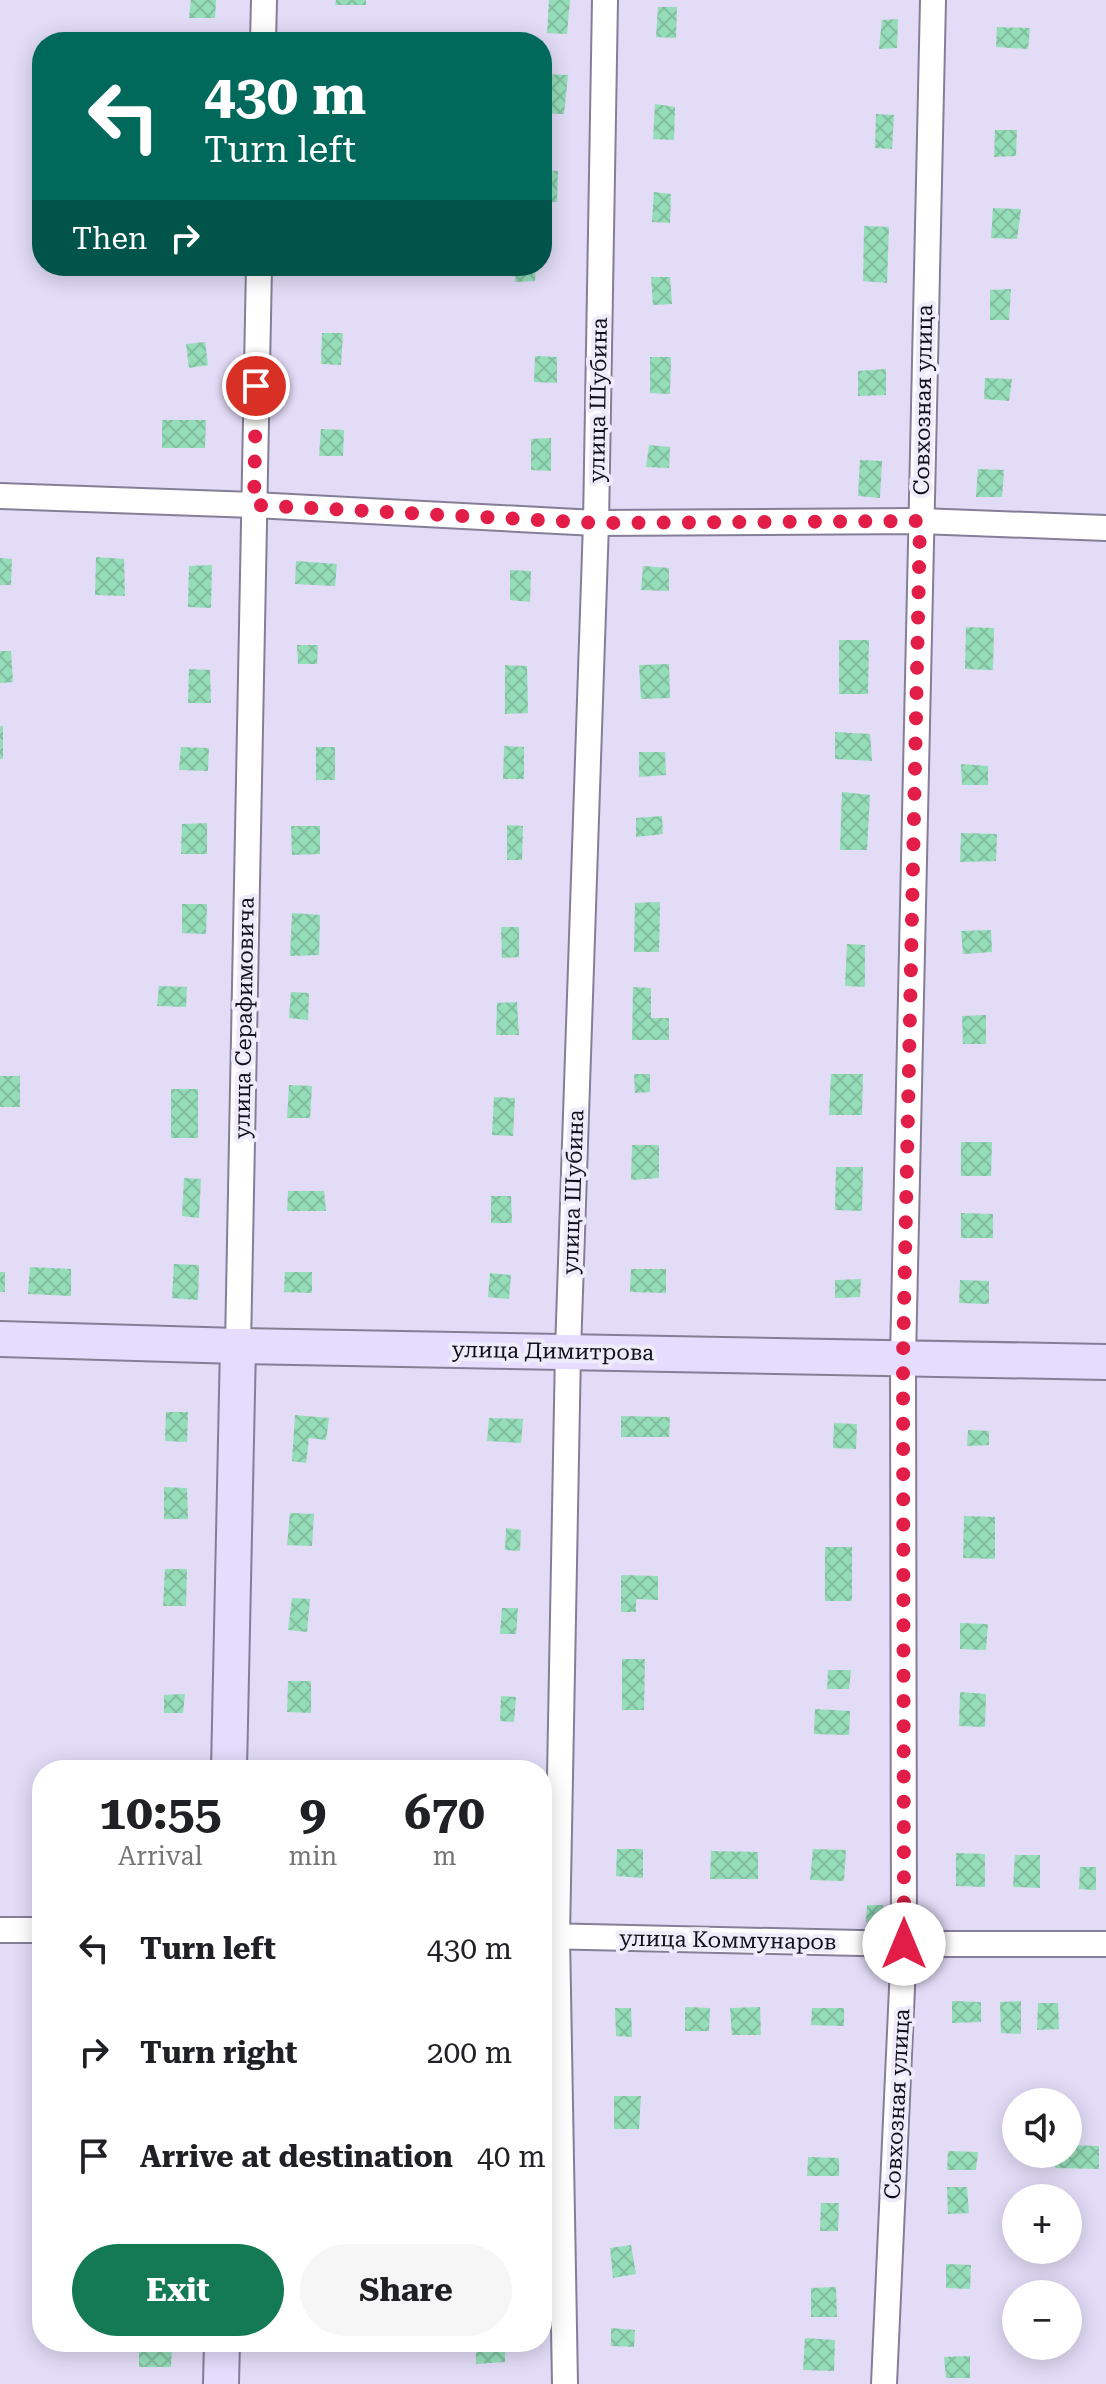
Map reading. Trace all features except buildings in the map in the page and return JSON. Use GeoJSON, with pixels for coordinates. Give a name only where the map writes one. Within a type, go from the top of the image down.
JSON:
{"type":"FeatureCollection","features":[{"type":"Feature","properties":{"kind":"street"},"geometry":{"type":"LineString","coordinates":[[263,32],[264,0]]}},
{"type":"Feature","properties":{"kind":"street","name":"улица Шубина"},"geometry":{"type":"LineString","coordinates":[[552,1844],[596,523],[605,0]]}},
{"type":"Feature","properties":{"kind":"street","name":"Совхозная улица"},"geometry":{"type":"LineString","coordinates":[[884,2384],[904,1944],[903,1358],[933,0]]}},
{"type":"Feature","properties":{"kind":"street","name":"улица Серафимовича"},"geometry":{"type":"LineString","coordinates":[[229,1760],[259,276]]}},
{"type":"Feature","properties":{"kind":"street"},"geometry":{"type":"LineString","coordinates":[[0,496],[254,505],[596,523],[920,521],[1106,528]]}},
{"type":"Feature","properties":{"kind":"street","name":"улица Димитрова"},"geometry":{"type":"LineString","coordinates":[[0,1339],[1106,1362]]}},
{"type":"Feature","properties":{"kind":"street"},"geometry":{"type":"LineString","coordinates":[[0,1930],[32,1930]]}},
{"type":"Feature","properties":{"kind":"street","name":"улица Коммунаров"},"geometry":{"type":"LineString","coordinates":[[552,1936],[904,1944],[1106,1944]]}},
{"type":"Feature","properties":{"kind":"street","name":"улица Шубина"},"geometry":{"type":"LineString","coordinates":[[552,2020],[565,2384]]}},
{"type":"Feature","properties":{"kind":"street"},"geometry":{"type":"LineString","coordinates":[[221,2384],[222,2352]]}},
{"type":"Feature","properties":{"kind":"route"},"geometry":{"type":"LineString","coordinates":[[256,386],[254,505],[596,523],[920,521],[903,1358],[904,1944]]}}]}
